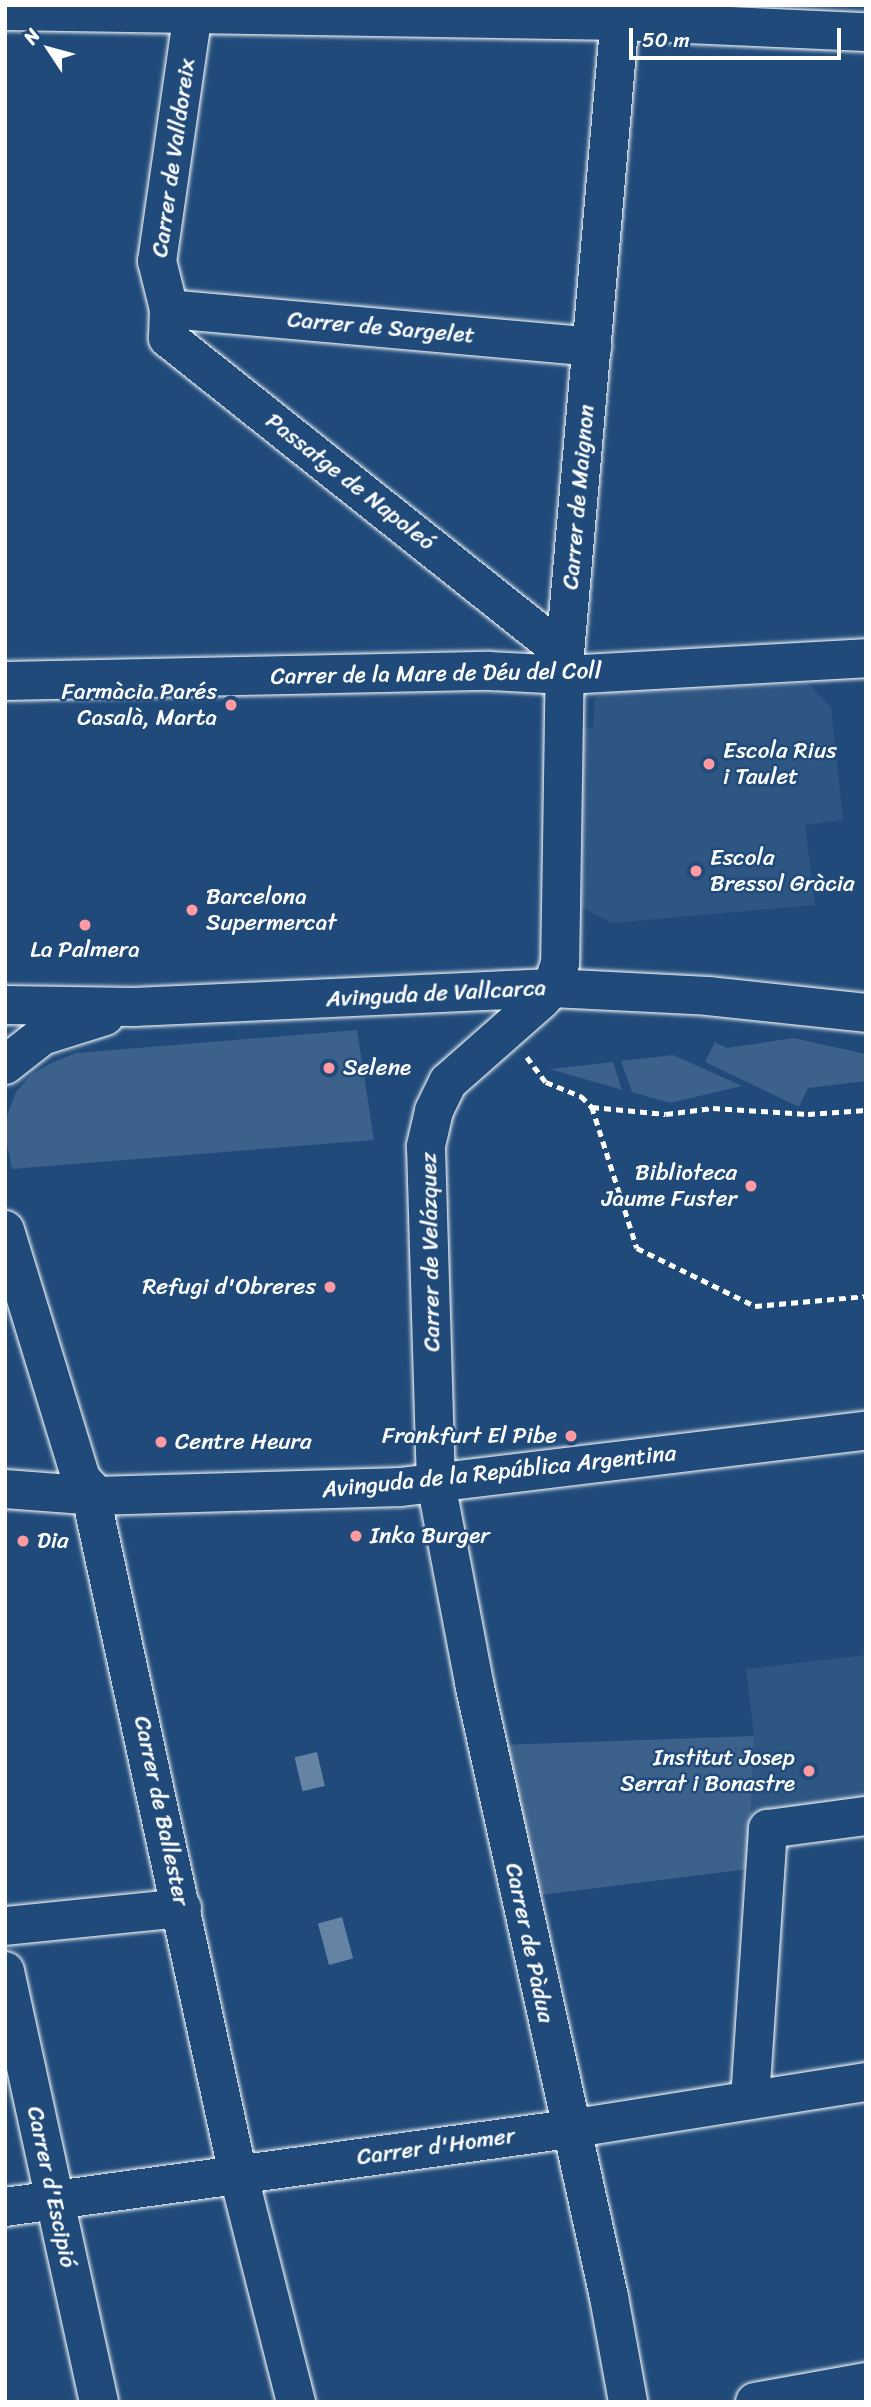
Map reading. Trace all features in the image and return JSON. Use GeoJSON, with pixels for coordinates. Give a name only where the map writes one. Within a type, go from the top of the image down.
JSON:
{"type":"FeatureCollection","features":[{"type":"Feature","properties":{"kind":"street"},"geometry":{"type":"LineString","coordinates":[[5,11],[194,9],[621,13],[866,32]]}},
{"type":"Feature","properties":{"kind":"street","name":"Carrer de Valldoreix"},"geometry":{"type":"LineString","coordinates":[[169,309],[157,261],[194,9]]}},
{"type":"Feature","properties":{"kind":"street","name":"Carrer de Maignon"},"geometry":{"type":"LineString","coordinates":[[552,988],[559,963],[560,660],[592,347],[621,13]]}},
{"type":"Feature","properties":{"kind":"street","name":"Carrer de Sargelet"},"geometry":{"type":"LineString","coordinates":[[169,309],[592,347]]}},
{"type":"Feature","properties":{"kind":"street","name":"Passatge de Napoleó"},"geometry":{"type":"LineString","coordinates":[[169,309],[168,338],[560,660]]}},
{"type":"Feature","properties":{"kind":"street","name":"Carrer de la Mare de Déu del Coll"},"geometry":{"type":"LineString","coordinates":[[5,681],[489,671],[560,660],[866,658]]}},
{"type":"Feature","properties":{"kind":"street","name":"Avinguda de Vallcarca"},"geometry":{"type":"LineString","coordinates":[[5,1005],[134,1007],[552,988],[855,1006]]}},
{"type":"Feature","properties":{"kind":"street","name":"Carrer de Velázquez"},"geometry":{"type":"LineString","coordinates":[[436,1483],[426,1147],[433,1111],[463,1065],[552,988]]}},
{"type":"Feature","properties":{"kind":"street"},"geometry":{"type":"LineString","coordinates":[[5,1065],[42,1036],[134,1007]]}},
{"type":"Feature","properties":{"kind":"street"},"geometry":{"type":"LineString","coordinates":[[5,1230],[82,1479],[97,1496]]}},
{"type":"Feature","properties":{"kind":"street","name":"Avinguda de la República Argentina"},"geometry":{"type":"LineString","coordinates":[[5,1489],[97,1496],[157,1497],[436,1483],[866,1431]]}},
{"type":"Feature","properties":{"kind":"street","name":"Carrer de Pàdua"},"geometry":{"type":"LineString","coordinates":[[436,1483],[569,2129],[610,2297],[628,2402]]}},
{"type":"Feature","properties":{"kind":"street","name":"Carrer de Ballester"},"geometry":{"type":"LineString","coordinates":[[97,1496],[95,1516],[238,2173],[296,2402]]}},
{"type":"Feature","properties":{"kind":"street"},"geometry":{"type":"LineString","coordinates":[[750,2100],[768,1829],[866,1816]]}},
{"type":"Feature","properties":{"kind":"street"},"geometry":{"type":"LineString","coordinates":[[5,1926],[182,1908]]}},
{"type":"Feature","properties":{"kind":"street","name":"Carrer d'Escipió"},"geometry":{"type":"LineString","coordinates":[[5,1971],[99,2402]]}},
{"type":"Feature","properties":{"kind":"street","name":"Carrer d'Homer"},"geometry":{"type":"LineString","coordinates":[[5,2207],[569,2129],[866,2082]]}},
{"type":"Feature","properties":{"kind":"street"},"geometry":{"type":"LineString","coordinates":[[755,2402],[866,2382]]}},
{"type":"Feature","properties":{"kind":"street"},"geometry":{"type":"LineString","coordinates":[[860,2402],[866,2392]]}},
{"type":"Feature","properties":{"kind":"path"},"geometry":{"type":"LineString","coordinates":[[527,1057],[546,1082],[581,1096],[592,1107],[637,1248],[755,1306],[866,1296]]}},
{"type":"Feature","properties":{"kind":"path"},"geometry":{"type":"LineString","coordinates":[[592,1107],[666,1114],[713,1108],[808,1114],[866,1110]]}},
{"type":"Feature","properties":{"kind":"shaded area","name":"Escola Rius i Taulet"},"geometry":{"type":"Polygon","coordinates":[[[808,684],[831,707],[843,820],[805,825],[815,905],[612,923],[582,908],[581,729],[593,728],[595,698],[611,690],[808,684]]]}},
{"type":"Feature","properties":{"kind":"shaded area"},"geometry":{"type":"Polygon","coordinates":[[[357,1030],[374,1140],[12,1169],[5,1134],[8,1113],[16,1092],[31,1075],[51,1063],[76,1053],[357,1030]]]}},
{"type":"Feature","properties":{"kind":"shaded area"},"geometry":{"type":"Polygon","coordinates":[[[793,1038],[866,1054],[866,1081],[808,1088],[799,1107],[705,1062],[715,1042],[727,1048],[793,1038]]]}},
{"type":"Feature","properties":{"kind":"shaded area"},"geometry":{"type":"Polygon","coordinates":[[[673,1055],[742,1086],[670,1103],[632,1092],[621,1061],[673,1055]]]}},
{"type":"Feature","properties":{"kind":"shaded area"},"geometry":{"type":"Polygon","coordinates":[[[613,1062],[622,1090],[550,1069],[613,1062]]]}},
{"type":"Feature","properties":{"kind":"shaded area","name":"Institut Josep Serrat i Bonastre"},"geometry":{"type":"Polygon","coordinates":[[[866,1655],[866,1805],[751,1819],[754,1736],[746,1669],[866,1655]]]}},
{"type":"Feature","properties":{"kind":"shaded area"},"geometry":{"type":"Polygon","coordinates":[[[754,1736],[749,1869],[533,1896],[499,1745],[754,1736]]]}},
{"type":"Feature","properties":{"kind":"shaded area"},"geometry":{"type":"Polygon","coordinates":[[[317,1752],[325,1786],[302,1791],[295,1757],[317,1752]]]}},
{"type":"Feature","properties":{"kind":"shaded area"},"geometry":{"type":"Polygon","coordinates":[[[342,1917],[353,1959],[329,1965],[318,1923],[342,1917]]]}},
{"type":"Feature","properties":{"kind":"place","name":"Farmàcia Parés Casalà, Marta"},"geometry":{"type":"Point","coordinates":[231,705]}},
{"type":"Feature","properties":{"kind":"place","name":"Escola Rius i Taulet"},"geometry":{"type":"Point","coordinates":[709,764]}},
{"type":"Feature","properties":{"kind":"place","name":"Escola Bressol Gràcia"},"geometry":{"type":"Point","coordinates":[696,871]}},
{"type":"Feature","properties":{"kind":"place","name":"Barcelona Supermercat"},"geometry":{"type":"Point","coordinates":[192,910]}},
{"type":"Feature","properties":{"kind":"place","name":"La Palmera"},"geometry":{"type":"Point","coordinates":[85,925]}},
{"type":"Feature","properties":{"kind":"place","name":"Selene"},"geometry":{"type":"Point","coordinates":[329,1068]}},
{"type":"Feature","properties":{"kind":"place","name":"Biblioteca Jaume Fuster"},"geometry":{"type":"Point","coordinates":[751,1186]}},
{"type":"Feature","properties":{"kind":"place","name":"Refugi d'Obreres"},"geometry":{"type":"Point","coordinates":[330,1287]}},
{"type":"Feature","properties":{"kind":"place","name":"Frankfurt El Pibe"},"geometry":{"type":"Point","coordinates":[571,1436]}},
{"type":"Feature","properties":{"kind":"place","name":"Centre Heura"},"geometry":{"type":"Point","coordinates":[161,1442]}},
{"type":"Feature","properties":{"kind":"place","name":"Inka Burger"},"geometry":{"type":"Point","coordinates":[356,1536]}},
{"type":"Feature","properties":{"kind":"place","name":"Dia"},"geometry":{"type":"Point","coordinates":[23,1541]}},
{"type":"Feature","properties":{"kind":"place","name":"Institut Josep Serrat i Bonastre"},"geometry":{"type":"Point","coordinates":[809,1771]}}]}
